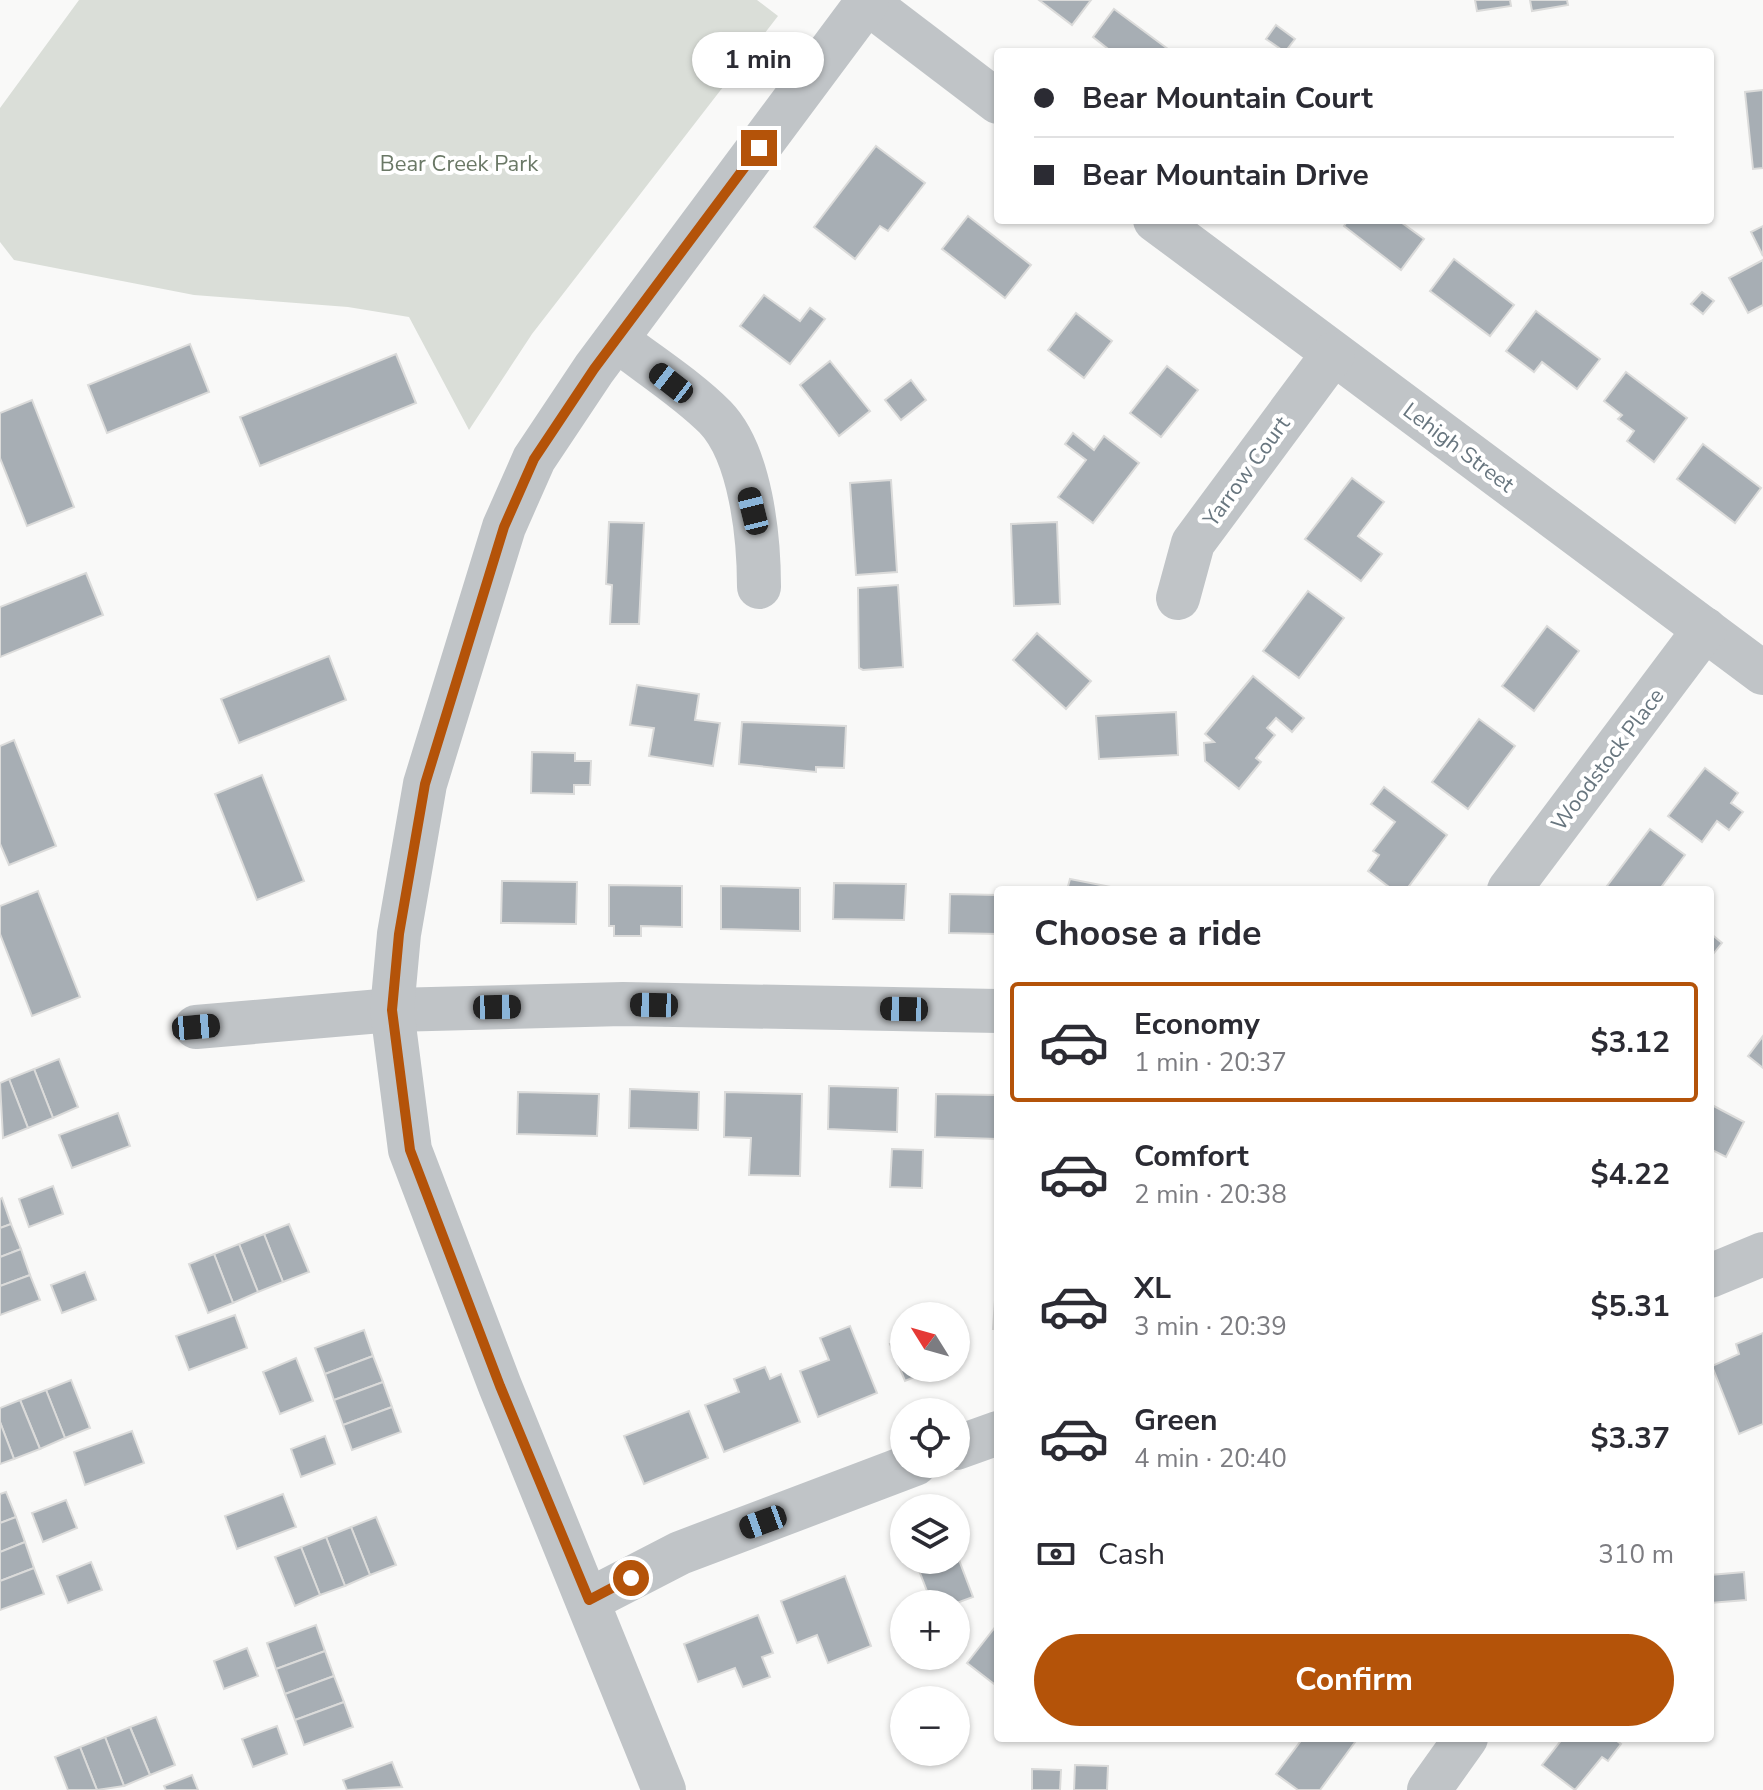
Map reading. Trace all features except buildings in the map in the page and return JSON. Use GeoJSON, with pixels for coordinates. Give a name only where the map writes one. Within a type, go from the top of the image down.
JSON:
{"type":"FeatureCollection","features":[{"type":"Feature","properties":{"kind":"street"},"geometry":{"type":"LineString","coordinates":[[664,1790],[500,1386],[410,1150],[392,1010],[399,934],[425,784],[504,527],[534,459],[594,369],[865,1],[994,99]]}},
{"type":"Feature","properties":{"kind":"street","name":"Lehigh Street"},"geometry":{"type":"LineString","coordinates":[[1160,224],[1763,673]]}},
{"type":"Feature","properties":{"kind":"street"},"geometry":{"type":"LineString","coordinates":[[617,340],[717,418],[742,465],[759,534],[759,587]]}},
{"type":"Feature","properties":{"kind":"street","name":"Yarrow Court"},"geometry":{"type":"LineString","coordinates":[[1178,598],[1193,543],[1333,354]]}},
{"type":"Feature","properties":{"kind":"street","name":"Woodstock Place"},"geometry":{"type":"LineString","coordinates":[[1512,886],[1705,629]]}},
{"type":"Feature","properties":{"kind":"street"},"geometry":{"type":"LineString","coordinates":[[196,1027],[392,1010],[623,1004],[994,1011]]}},
{"type":"Feature","properties":{"kind":"street"},"geometry":{"type":"LineString","coordinates":[[1714,1274],[1763,1254]]}},
{"type":"Feature","properties":{"kind":"street"},"geometry":{"type":"LineString","coordinates":[[970,1443],[994,1434]]}},
{"type":"Feature","properties":{"kind":"street"},"geometry":{"type":"LineString","coordinates":[[589,1600],[680,1553],[890,1473]]}},
{"type":"Feature","properties":{"kind":"street"},"geometry":{"type":"LineString","coordinates":[[1429,1790],[1463,1742]]}},
{"type":"Feature","properties":{"kind":"green space","name":"Bear Creek Park"},"geometry":{"type":"Polygon","coordinates":[[[79,0],[757,0],[778,16],[532,334],[469,430],[409,317],[348,307],[194,295],[14,260],[0,242],[0,108],[79,0]]]}},
{"type":"Feature","properties":{"kind":"route"},"geometry":{"type":"LineString","coordinates":[[631,1578],[589,1600],[500,1386],[452,1253],[410,1150],[392,1010],[399,934],[425,784],[504,527],[534,459],[594,369],[759,148]]}}]}
